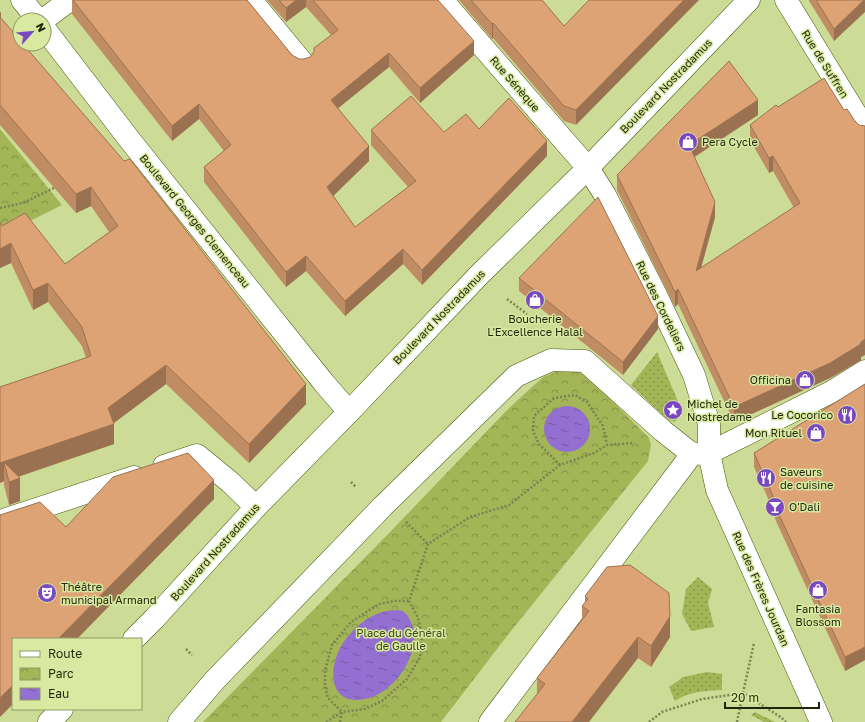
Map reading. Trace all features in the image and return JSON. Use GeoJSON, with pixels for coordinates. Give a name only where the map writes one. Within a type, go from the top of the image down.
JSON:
{"type":"FeatureCollection","features":[{"type":"Feature","properties":{"kind":"street"},"geometry":{"type":"LineString","coordinates":[[22,0],[32,12]]}},
{"type":"Feature","properties":{"kind":"street"},"geometry":{"type":"LineString","coordinates":[[52,13],[70,0]]}},
{"type":"Feature","properties":{"kind":"street"},"geometry":{"type":"LineString","coordinates":[[251,0],[302,62]]}},
{"type":"Feature","properties":{"kind":"street","name":"Rue Sénèque"},"geometry":{"type":"LineString","coordinates":[[442,0],[588,168]]}},
{"type":"Feature","properties":{"kind":"street","name":"Boulevard Nostradamus"},"geometry":{"type":"LineString","coordinates":[[135,638],[256,507],[349,412],[479,275],[588,168],[749,0]]}},
{"type":"Feature","properties":{"kind":"street","name":"Rue de Suffren"},"geometry":{"type":"LineString","coordinates":[[786,0],[865,129]]}},
{"type":"Feature","properties":{"kind":"street","name":"Boulevard Georges Clemenceau"},"geometry":{"type":"LineString","coordinates":[[52,38],[129,139],[324,383],[349,412]]}},
{"type":"Feature","properties":{"kind":"street","name":"Rue des Cordeliers"},"geometry":{"type":"LineString","coordinates":[[588,168],[605,195],[656,293],[694,375],[708,424],[700,454]]}},
{"type":"Feature","properties":{"kind":"street"},"geometry":{"type":"LineString","coordinates":[[179,722],[216,680],[382,506],[516,376],[551,360],[585,361],[663,432],[700,454]]}},
{"type":"Feature","properties":{"kind":"street"},"geometry":{"type":"LineString","coordinates":[[490,722],[700,454],[833,391],[865,371]]}},
{"type":"Feature","properties":{"kind":"street","name":"Rue des Frères Jourdan"},"geometry":{"type":"LineString","coordinates":[[700,454],[822,722]]}},
{"type":"Feature","properties":{"kind":"street"},"geometry":{"type":"LineString","coordinates":[[0,521],[197,456],[230,482],[256,507]]}},
{"type":"Feature","properties":{"kind":"street"},"geometry":{"type":"LineString","coordinates":[[49,722],[61,710]]}},
{"type":"Feature","properties":{"kind":"path"},"geometry":{"type":"LineString","coordinates":[[0,208],[23,203],[55,188],[60,183]]}},
{"type":"Feature","properties":{"kind":"path"},"geometry":{"type":"LineString","coordinates":[[507,298],[527,314]]}},
{"type":"Feature","properties":{"kind":"path"},"geometry":{"type":"LineString","coordinates":[[560,465],[538,444],[533,431],[534,416],[554,398],[575,395],[587,402],[603,426],[607,445]]}},
{"type":"Feature","properties":{"kind":"path"},"geometry":{"type":"LineString","coordinates":[[326,722],[342,712],[365,709],[382,701],[407,679],[420,657],[422,635],[418,618],[409,601],[428,544],[470,517],[509,505],[560,465],[594,453],[607,445],[638,444]]}},
{"type":"Feature","properties":{"kind":"path"},"geometry":{"type":"LineString","coordinates":[[351,482],[356,487]]}},
{"type":"Feature","properties":{"kind":"path"},"geometry":{"type":"LineString","coordinates":[[403,519],[428,544]]}},
{"type":"Feature","properties":{"kind":"path"},"geometry":{"type":"LineString","coordinates":[[342,712],[328,698],[325,686],[325,671],[332,645],[352,622],[379,604],[394,601],[409,601]]}},
{"type":"Feature","properties":{"kind":"path"},"geometry":{"type":"LineString","coordinates":[[737,722],[755,642]]}},
{"type":"Feature","properties":{"kind":"path"},"geometry":{"type":"LineString","coordinates":[[186,649],[192,655]]}},
{"type":"Feature","properties":{"kind":"path"},"geometry":{"type":"LineString","coordinates":[[649,722],[662,712],[702,699],[743,693],[786,722]]}},
{"type":"Feature","properties":{"kind":"path"},"geometry":{"type":"LineString","coordinates":[[340,722],[342,712]]}},
{"type":"Feature","properties":{"kind":"green space"},"geometry":{"type":"Polygon","coordinates":[[[0,129],[62,205],[0,236],[0,129]]]}},
{"type":"Feature","properties":{"kind":"green space"},"geometry":{"type":"Polygon","coordinates":[[[657,352],[680,406],[681,413],[675,422],[668,420],[631,385],[657,352]]]}},
{"type":"Feature","properties":{"kind":"green space","name":"Place du Général de Gaulle"},"geometry":{"type":"Polygon","coordinates":[[[565,368],[585,373],[649,438],[651,445],[648,461],[507,636],[441,722],[203,722],[392,530],[507,410],[543,377],[565,368]]]}},
{"type":"Feature","properties":{"kind":"green space"},"geometry":{"type":"Polygon","coordinates":[[[698,577],[712,589],[708,603],[714,627],[691,631],[682,614],[686,589],[698,577]]]}},
{"type":"Feature","properties":{"kind":"green space"},"geometry":{"type":"Polygon","coordinates":[[[707,672],[722,674],[722,690],[692,693],[675,701],[669,687],[683,677],[707,672]]]}},
{"type":"Feature","properties":{"kind":"green space"},"geometry":{"type":"Polygon","coordinates":[[[755,712],[775,722],[764,722],[751,715],[755,712]]]}},
{"type":"Feature","properties":{"kind":"water"},"geometry":{"type":"Polygon","coordinates":[[[572,406],[584,412],[589,420],[589,438],[584,446],[576,451],[562,452],[550,446],[545,438],[544,424],[550,412],[558,407],[572,406]]]}},
{"type":"Feature","properties":{"kind":"water"},"geometry":{"type":"Polygon","coordinates":[[[386,611],[402,611],[408,616],[412,625],[414,636],[413,648],[403,671],[395,681],[376,696],[353,700],[343,697],[337,691],[334,683],[333,673],[338,652],[343,643],[356,627],[367,619],[386,611]]]}},
{"type":"Feature","properties":{"kind":"building"},"geometry":{"type":"Polygon","coordinates":[[[73,0],[247,0],[292,55],[299,59],[304,59],[310,57],[314,52],[314,48],[338,30],[313,0],[438,0],[474,41],[420,88],[389,53],[331,100],[369,146],[327,187],[355,227],[416,181],[371,130],[411,96],[444,132],[466,114],[479,129],[509,98],[547,141],[422,270],[403,249],[345,301],[306,256],[286,272],[204,167],[231,145],[199,104],[172,126],[73,0]]]}},
{"type":"Feature","properties":{"kind":"building"},"geometry":{"type":"Polygon","coordinates":[[[279,0],[296,0],[286,8],[279,0]]]}},
{"type":"Feature","properties":{"kind":"building"},"geometry":{"type":"Polygon","coordinates":[[[471,0],[542,0],[564,26],[589,0],[684,0],[576,110],[564,106],[493,23],[492,24],[471,0]]]}},
{"type":"Feature","properties":{"kind":"building"},"geometry":{"type":"Polygon","coordinates":[[[816,0],[864,0],[834,29],[816,0]]]}},
{"type":"Feature","properties":{"kind":"building"},"geometry":{"type":"Polygon","coordinates":[[[0,17],[12,31],[12,52],[30,52],[124,161],[130,159],[306,384],[249,444],[166,365],[108,408],[114,424],[0,463],[0,387],[91,356],[82,327],[48,283],[33,290],[11,243],[0,249],[0,222],[2,226],[25,213],[65,264],[118,226],[91,187],[76,194],[0,105],[0,17]]]}},
{"type":"Feature","properties":{"kind":"building"},"geometry":{"type":"Polygon","coordinates":[[[729,61],[758,100],[689,145],[715,202],[696,271],[800,203],[773,156],[769,158],[750,125],[776,105],[778,107],[824,78],[844,110],[847,109],[859,125],[865,126],[865,339],[860,343],[861,344],[830,363],[734,407],[678,289],[675,292],[617,175],[729,61]]]}},
{"type":"Feature","properties":{"kind":"building"},"geometry":{"type":"Polygon","coordinates":[[[598,197],[658,316],[623,362],[519,278],[598,197]]]}},
{"type":"Feature","properties":{"kind":"building"},"geometry":{"type":"Polygon","coordinates":[[[865,384],[865,647],[845,657],[775,506],[777,505],[754,453],[865,384]]]}},
{"type":"Feature","properties":{"kind":"building"},"geometry":{"type":"Polygon","coordinates":[[[188,453],[214,480],[59,638],[12,638],[12,686],[0,698],[0,515],[40,502],[66,527],[113,477],[188,453]]]}},
{"type":"Feature","properties":{"kind":"building"},"geometry":{"type":"Polygon","coordinates":[[[4,462],[20,478],[9,482],[4,462]]]}},
{"type":"Feature","properties":{"kind":"building"},"geometry":{"type":"Polygon","coordinates":[[[630,565],[669,593],[670,616],[651,646],[638,637],[572,722],[515,722],[545,684],[537,678],[589,611],[582,606],[588,599],[585,596],[607,567],[630,565]]]}},
{"type":"Feature","properties":{"kind":"place","name":"Pera Cycle"},"geometry":{"type":"Point","coordinates":[688,142]}},
{"type":"Feature","properties":{"kind":"place","name":"Boucherie L'Excellence Halal"},"geometry":{"type":"Point","coordinates":[535,300]}},
{"type":"Feature","properties":{"kind":"place","name":"Officina"},"geometry":{"type":"Point","coordinates":[805,380]}},
{"type":"Feature","properties":{"kind":"place","name":"Michel de Nostredame"},"geometry":{"type":"Point","coordinates":[673,410]}},
{"type":"Feature","properties":{"kind":"place","name":"Le Cocorico"},"geometry":{"type":"Point","coordinates":[847,415]}},
{"type":"Feature","properties":{"kind":"place","name":"Mon Rituel"},"geometry":{"type":"Point","coordinates":[816,433]}},
{"type":"Feature","properties":{"kind":"place","name":"Saveurs de cuisine"},"geometry":{"type":"Point","coordinates":[766,478]}},
{"type":"Feature","properties":{"kind":"place","name":"O'Dali"},"geometry":{"type":"Point","coordinates":[775,507]}},
{"type":"Feature","properties":{"kind":"place","name":"Fantasia Blossom"},"geometry":{"type":"Point","coordinates":[818,590]}},
{"type":"Feature","properties":{"kind":"place","name":"Théâtre municipal Armand"},"geometry":{"type":"Point","coordinates":[47,593]}}]}
